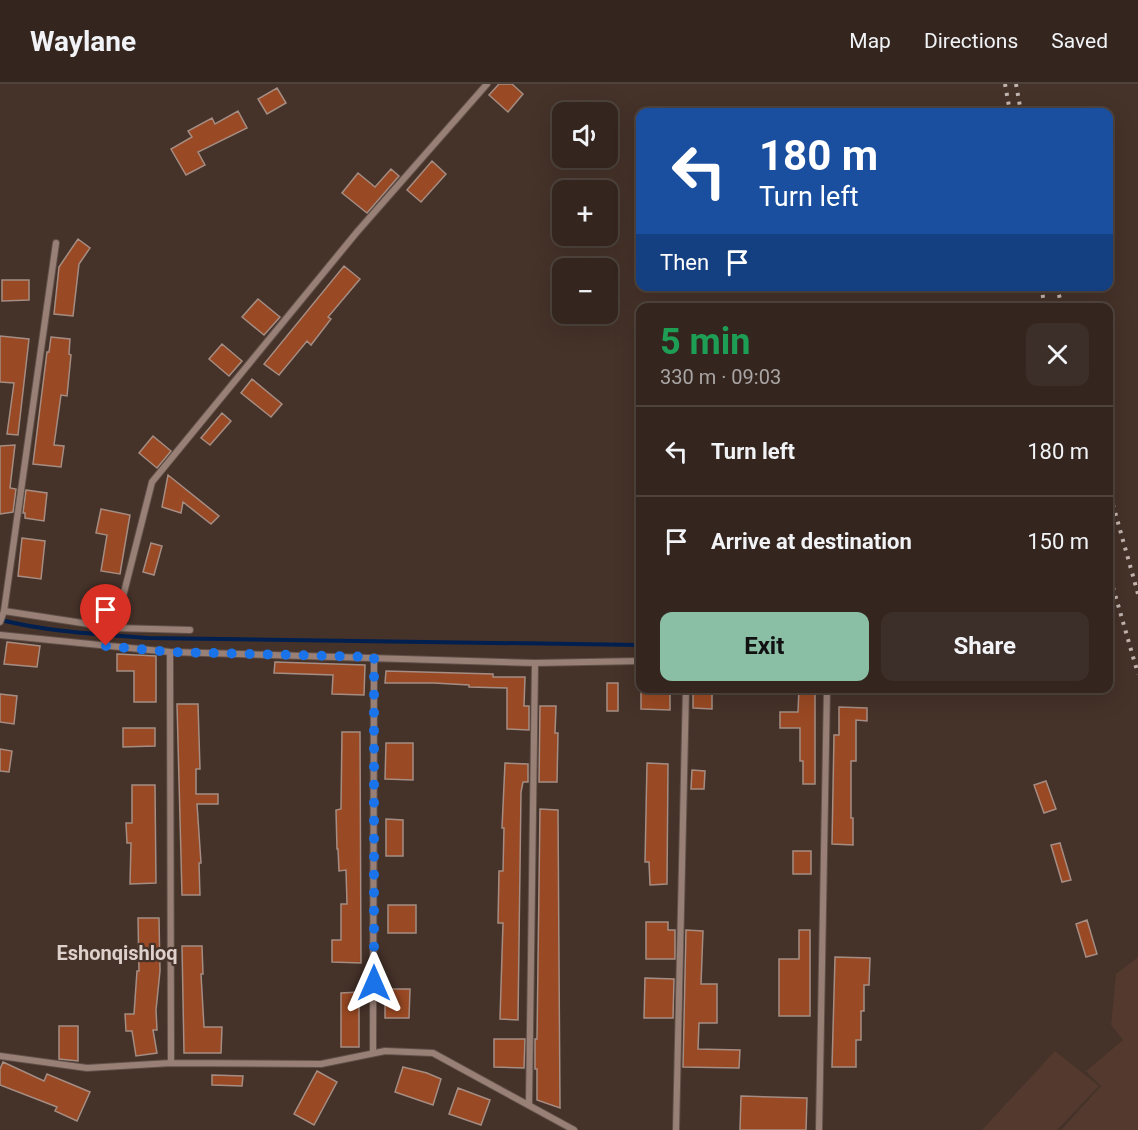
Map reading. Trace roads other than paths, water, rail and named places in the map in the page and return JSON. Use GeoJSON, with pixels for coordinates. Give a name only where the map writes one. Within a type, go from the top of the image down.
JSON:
{"type":"FeatureCollection","features":[{"type":"Feature","properties":{"kind":"street"},"geometry":{"type":"LineString","coordinates":[[115,628],[152,482],[357,232],[487,84]]}},
{"type":"Feature","properties":{"kind":"street"},"geometry":{"type":"LineString","coordinates":[[0,622],[56,243]]}},
{"type":"Feature","properties":{"kind":"street"},"geometry":{"type":"LineString","coordinates":[[3,611],[115,628],[190,630]]}},
{"type":"Feature","properties":{"kind":"street"},"geometry":{"type":"LineString","coordinates":[[0,635],[170,652],[535,663],[636,661]]}},
{"type":"Feature","properties":{"kind":"street"},"geometry":{"type":"LineString","coordinates":[[170,652],[171,1063]]}},
{"type":"Feature","properties":{"kind":"street"},"geometry":{"type":"LineString","coordinates":[[373,1053],[374,657]]}},
{"type":"Feature","properties":{"kind":"street"},"geometry":{"type":"LineString","coordinates":[[529,1104],[535,663]]}},
{"type":"Feature","properties":{"kind":"street"},"geometry":{"type":"LineString","coordinates":[[676,1130],[686,693]]}},
{"type":"Feature","properties":{"kind":"street"},"geometry":{"type":"LineString","coordinates":[[819,1130],[826,693]]}},
{"type":"Feature","properties":{"kind":"street"},"geometry":{"type":"LineString","coordinates":[[0,1056],[87,1068],[171,1063],[321,1064],[385,1051],[433,1053],[574,1130]]}},
{"type":"Feature","properties":{"kind":"waterway"},"geometry":{"type":"LineString","coordinates":[[1,620],[55,630],[148,638],[636,645]]}},
{"type":"Feature","properties":{"kind":"railway"},"geometry":{"type":"LineString","coordinates":[[1005,84],[1009,108]]}},
{"type":"Feature","properties":{"kind":"railway"},"geometry":{"type":"LineString","coordinates":[[1016,84],[1020,108]]}},
{"type":"Feature","properties":{"kind":"railway"},"geometry":{"type":"LineString","coordinates":[[1042,291],[1044,303]]}},
{"type":"Feature","properties":{"kind":"railway"},"geometry":{"type":"LineString","coordinates":[[1058,291],[1061,303]]}},
{"type":"Feature","properties":{"kind":"railway"},"geometry":{"type":"LineString","coordinates":[[1113,505],[1138,594]]}},
{"type":"Feature","properties":{"kind":"railway"},"geometry":{"type":"LineString","coordinates":[[1113,587],[1138,674]]}},
{"type":"Feature","properties":{"kind":"district","name":"Eshonqishloq"},"geometry":{"type":"Point","coordinates":[117,953]}}]}
